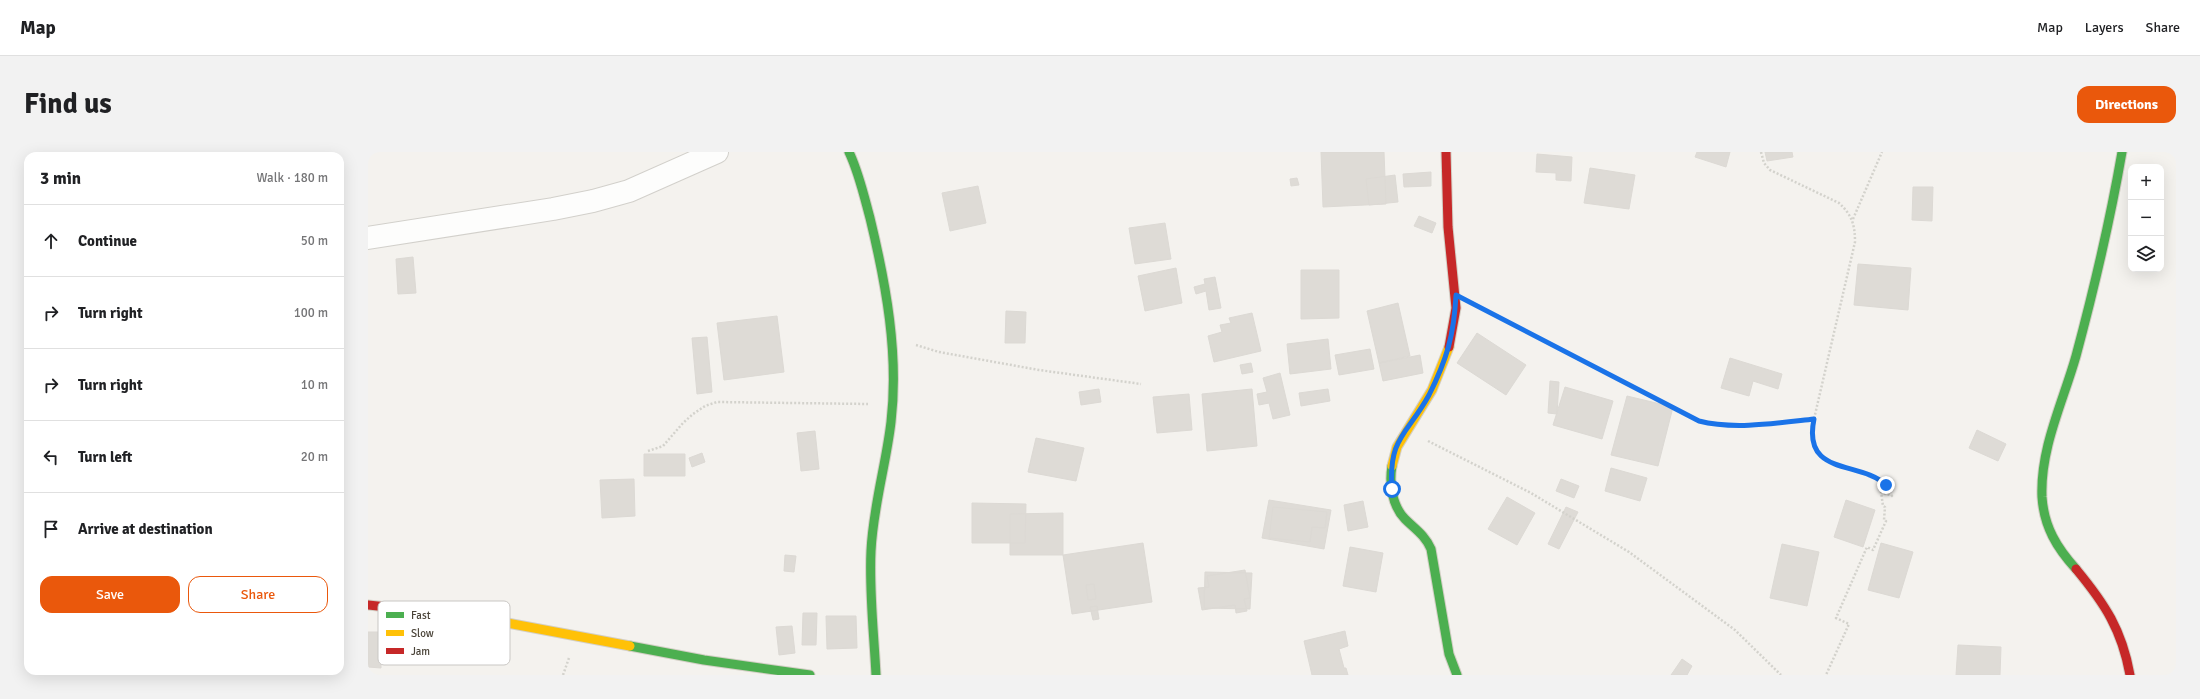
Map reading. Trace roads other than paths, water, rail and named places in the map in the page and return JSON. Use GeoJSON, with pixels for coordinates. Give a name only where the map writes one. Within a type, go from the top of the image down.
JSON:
{"type":"FeatureCollection","features":[{"type":"Feature","properties":{"kind":"street"},"geometry":{"type":"LineString","coordinates":[[368,238],[554,210],[593,201],[629,191],[717,152]]}},
{"type":"Feature","properties":{"kind":"street"},"geometry":{"type":"LineString","coordinates":[[849,152],[856,166],[874,236],[880,264],[891,336],[893,405],[875,510],[871,551],[871,590],[876,675]]}},
{"type":"Feature","properties":{"kind":"street"},"geometry":{"type":"LineString","coordinates":[[1446,152],[1448,227],[1456,295],[1454,326],[1444,364],[1428,397],[1405,429],[1395,449],[1391,471],[1392,489],[1396,507],[1426,538],[1431,549],[1449,654],[1457,675]]}},
{"type":"Feature","properties":{"kind":"street"},"geometry":{"type":"LineString","coordinates":[[2122,152],[2087,313],[2062,406],[2052,432],[2042,485],[2042,505],[2050,534],[2111,617],[2124,643],[2130,675]]}},
{"type":"Feature","properties":{"kind":"street"},"geometry":{"type":"LineString","coordinates":[[368,605],[378,606]]}},
{"type":"Feature","properties":{"kind":"street"},"geometry":{"type":"LineString","coordinates":[[510,623],[704,660],[810,675]]}}]}
